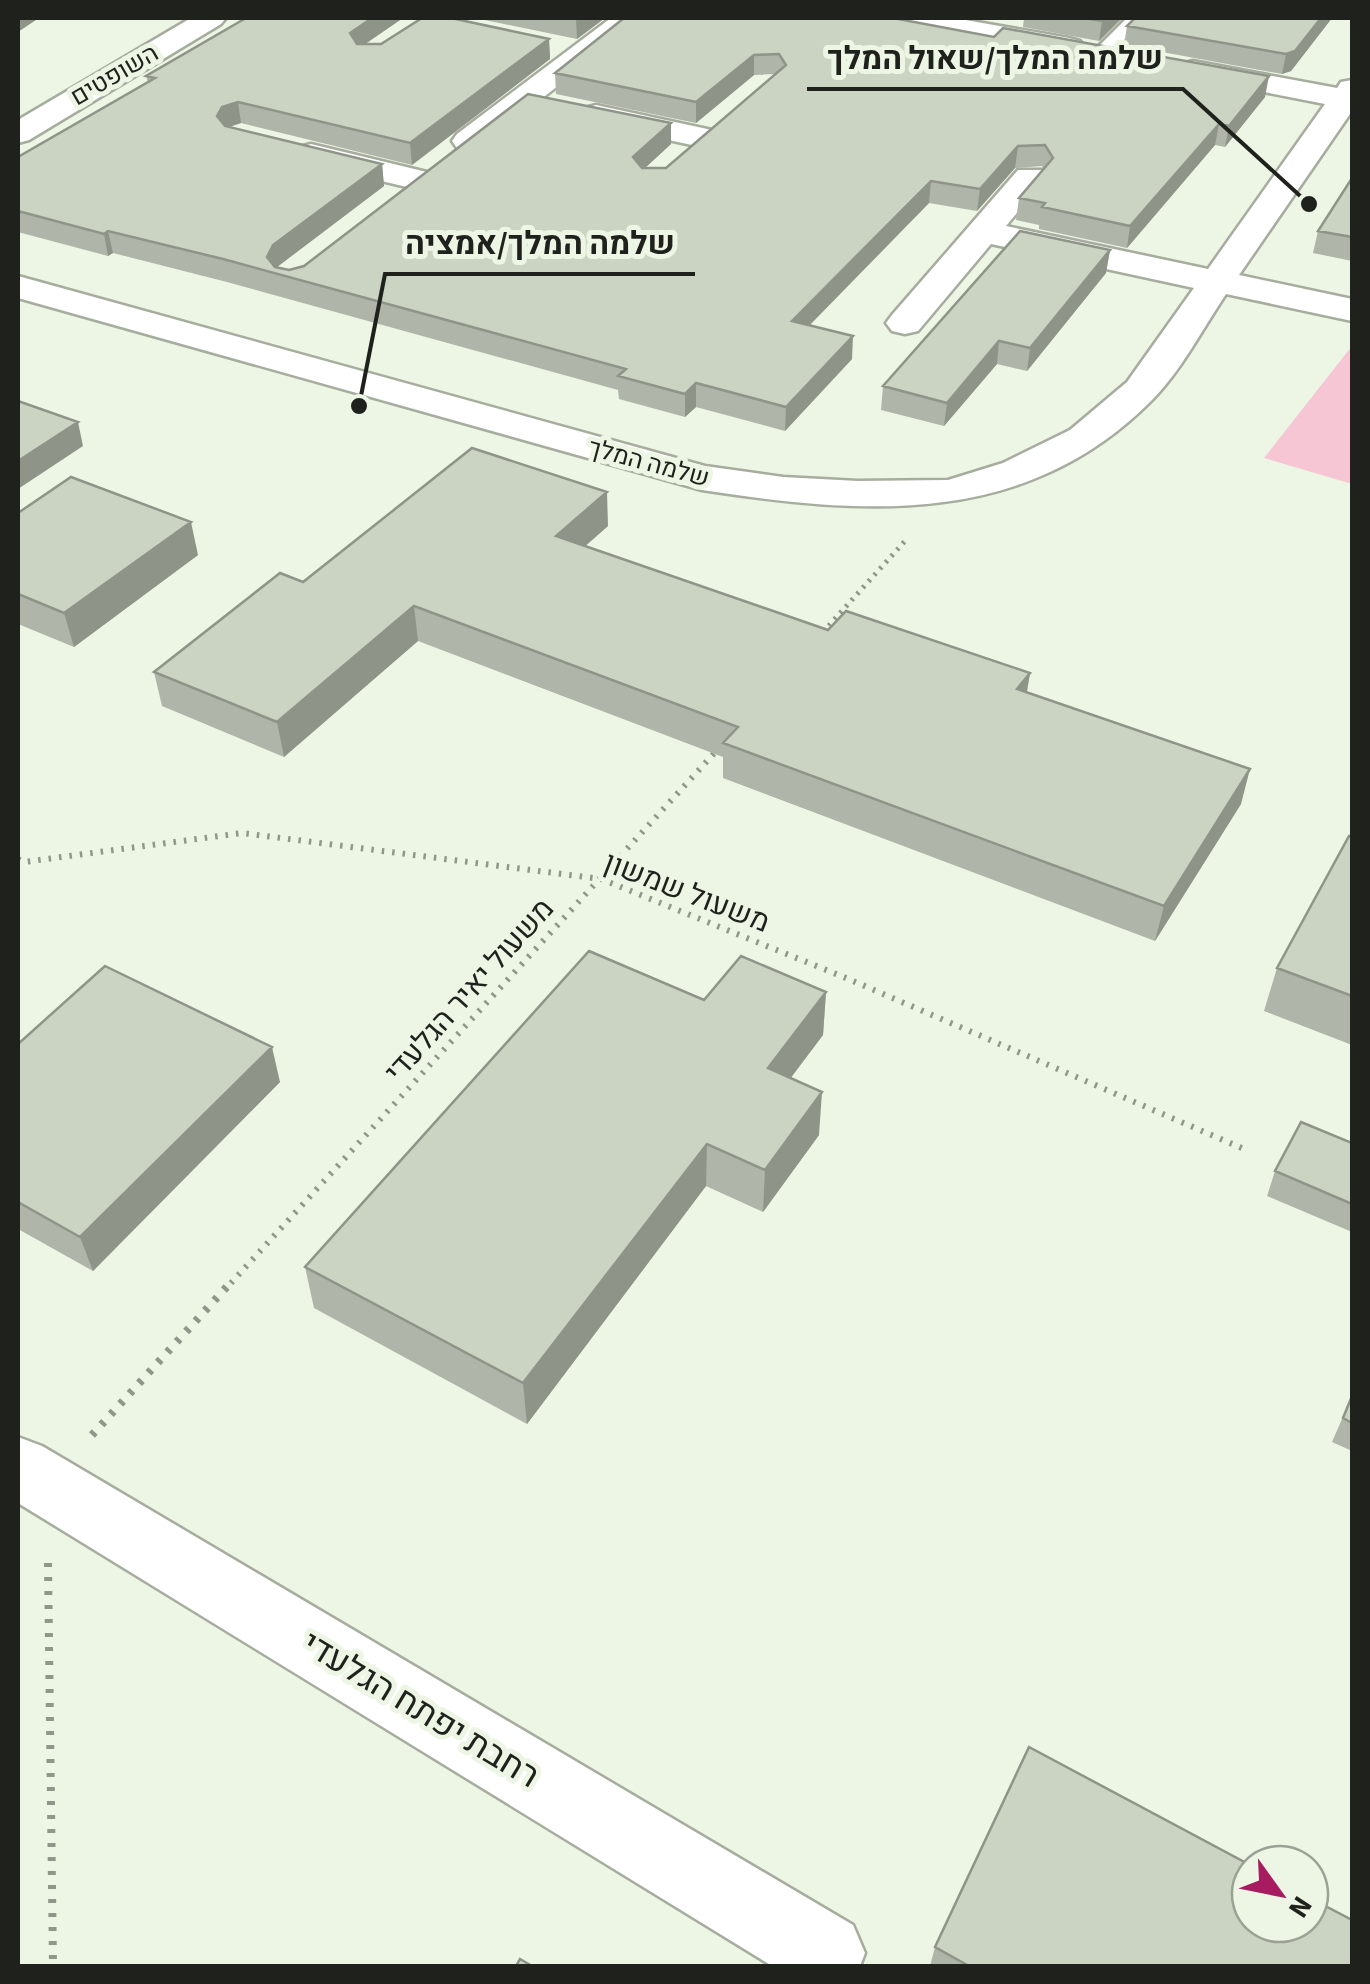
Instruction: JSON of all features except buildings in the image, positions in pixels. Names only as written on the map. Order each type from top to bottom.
[{"type":"street","name":"השופטים","points":[[108,45],[156,18]]},
{"type":"street","name":"השופטים","points":[[18,132],[211,18]]},
{"type":"street","points":[[391,202],[629,18]]},
{"type":"street","points":[[908,18],[1350,96]]},
{"type":"street","points":[[547,46],[582,53]]},
{"type":"street","name":"שלמה המלך","points":[[18,287],[702,478],[783,490],[858,494],[950,492],[1018,472],[1084,439],[1141,390],[1350,96]]},
{"type":"street","points":[[521,100],[689,148],[727,116]]},
{"type":"street","points":[[276,146],[419,180]]},
{"type":"street","points":[[905,323],[1030,177]]},
{"type":"street","points":[[982,232],[1352,310]]},
{"type":"street","name":"רחבת יפתח הגלעדי","points":[[32,1476],[825,1952]]},
{"type":"lane","points":[[1102,53],[1136,18]]},
{"type":"path","points":[[821,635],[950,492]]},
{"type":"path","name":"משעול יאיר הגלעדי","points":[[32,1476],[601,879],[730,735]]},
{"type":"path","name":"משעול שמשון","points":[[18,859],[24,862],[242,833],[601,879],[846,978],[1244,1149]]},
{"type":"path","points":[[32,1476],[53,1966]]},
{"type":"shaded area","points":[[1352,346],[1352,484],[1264,458]]},
{"type":"place","name":"שלמה המלך/שאול המלך","points":[[1309,204]]},
{"type":"place","name":"שלמה המלך/אמציה","points":[[359,406]]}]
